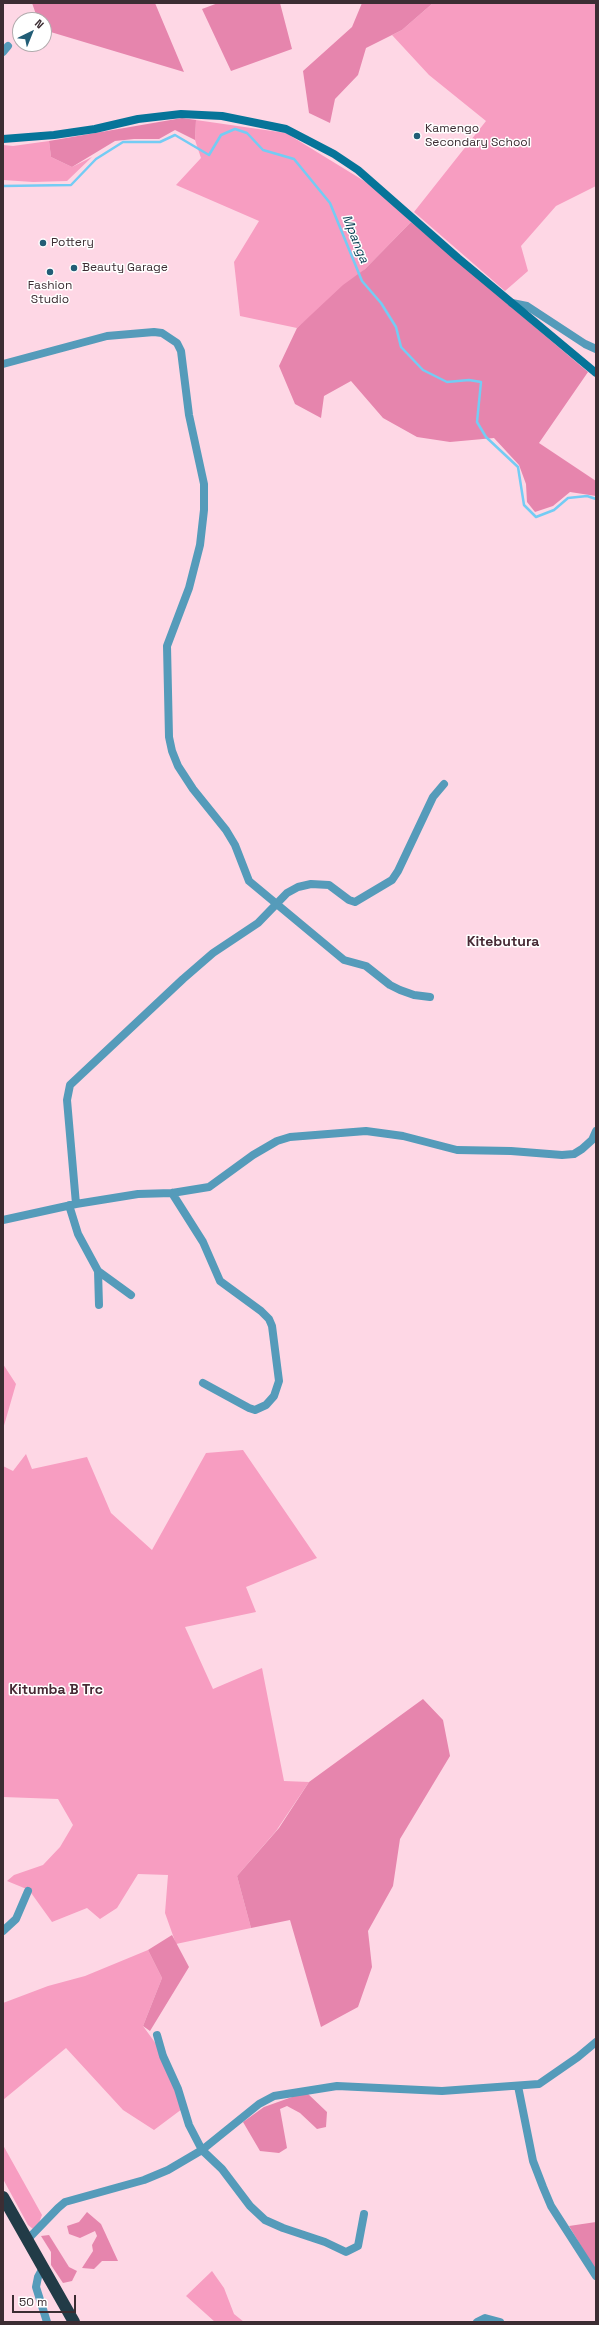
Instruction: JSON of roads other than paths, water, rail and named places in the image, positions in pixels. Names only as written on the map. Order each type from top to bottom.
[{"type":"highway","points":[[3,2197],[74,2322]]},
{"type":"street","points":[[3,139],[54,135],[95,129],[138,119],[181,114],[222,116],[280,128],[312,141],[358,170],[458,258],[596,373]]},
{"type":"street","points":[[512,303],[527,306],[596,349]]},
{"type":"street","points":[[3,364],[107,336],[154,332],[169,337],[177,343],[182,351],[189,415],[204,484],[204,510],[200,545],[189,588],[168,638],[167,646],[169,738],[178,766],[193,790],[226,830],[235,845],[243,870],[249,881],[344,960],[366,966],[390,985],[400,990],[414,995],[430,997]]},
{"type":"street","points":[[131,1295],[98,1271],[78,1234],[72,1204],[67,1100],[70,1085],[183,978],[213,953],[258,923],[275,904],[298,887],[311,884],[330,885],[349,900],[355,902],[392,880],[398,871],[433,797],[444,784]]},
{"type":"street","points":[[3,1220],[72,1204],[138,1194],[172,1193],[209,1188],[253,1155],[277,1141],[290,1138],[366,1131],[403,1136],[457,1150],[511,1151],[562,1155],[574,1154],[582,1149],[592,1140],[596,1131]]},
{"type":"street","points":[[172,1193],[203,1242],[220,1281],[261,1311],[269,1319],[272,1326],[279,1381],[274,1396],[266,1405],[255,1410],[249,1408],[203,1383]]},
{"type":"street","points":[[98,1271],[99,1305]]},
{"type":"street","points":[[3,1931],[16,1919],[28,1891]]},
{"type":"street","points":[[156,2035],[163,2056],[178,2089],[188,2125],[202,2150],[222,2169],[250,2206],[265,2220],[296,2234],[325,2242],[346,2252],[358,2246],[364,2214]]},
{"type":"street","points":[[28,2239],[65,2202],[152,2178],[180,2164],[202,2150],[259,2104],[274,2096],[337,2086],[442,2091],[539,2084],[596,2042]]},
{"type":"street","points":[[518,2086],[534,2161],[543,2187],[551,2206],[596,2276]]},
{"type":"street","points":[[43,2268],[38,2277],[36,2287],[47,2322]]},
{"type":"street","points":[[477,2322],[485,2318],[500,2322]]},
{"type":"waterway","name":"Mpanga","points":[[3,186],[71,185],[96,159],[123,142],[160,142],[175,135],[209,155],[221,135],[235,129],[247,133],[263,150],[294,159],[330,203],[362,281],[381,303],[396,327],[401,347],[423,370],[447,382],[469,380],[481,382],[477,422],[486,437],[518,467],[524,505],[536,517],[554,510],[568,498],[587,496],[596,499]]},
{"type":"place","name":"Kamengo Secondary School","points":[[417,136]]},
{"type":"place","name":"Pottery","points":[[43,243]]},
{"type":"place","name":"Beauty Garage","points":[[74,268]]},
{"type":"place","name":"Fashion Studio","points":[[50,272]]},
{"type":"district","name":"Kitebutura","points":[[503,942]]},
{"type":"district","name":"Kitumba B Trc","points":[[56,1690]]}]
